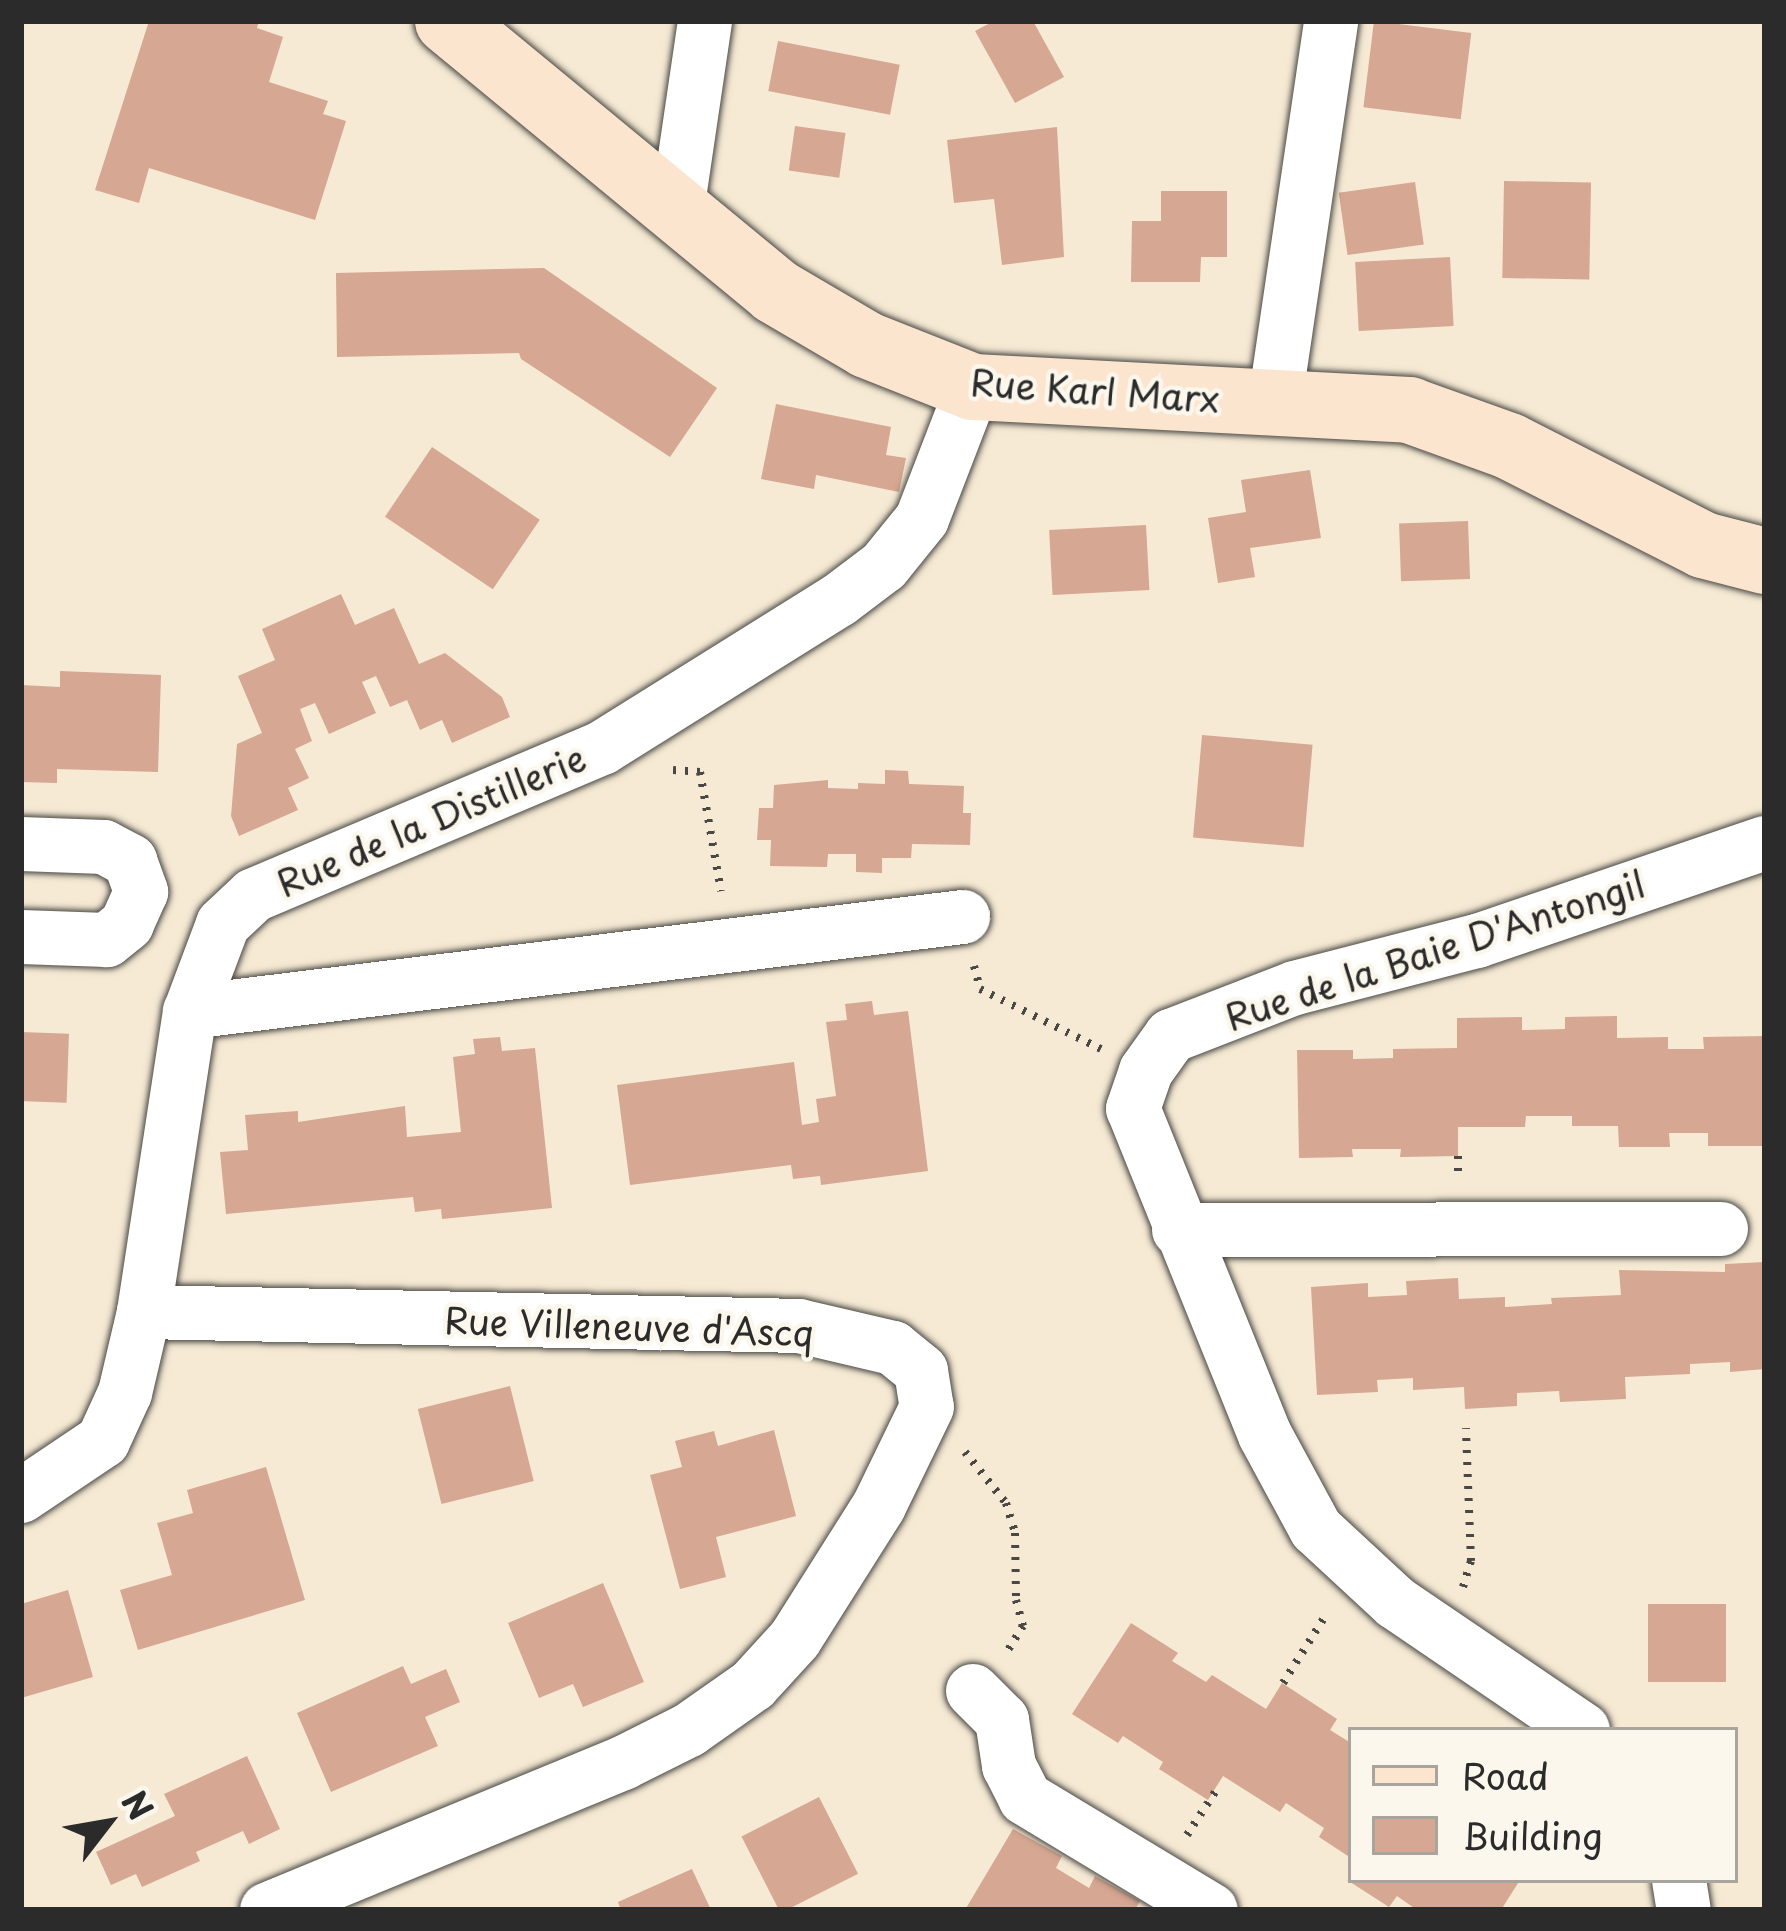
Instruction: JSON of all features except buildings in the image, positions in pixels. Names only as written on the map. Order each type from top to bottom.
[{"type":"main road","name":"Rue Karl Marx","points":[[448,21],[775,291],[867,345],[973,388],[1409,410],[1509,446],[1703,545],[1765,561]]},
{"type":"street","points":[[677,211],[705,21]]},
{"type":"street","points":[[1275,402],[1331,21]]},
{"type":"street","name":"Rue de la Distillerie","points":[[21,1496],[103,1442],[125,1393],[144,1312],[190,1012],[223,924],[254,896],[602,748],[884,566],[922,519],[973,388]]},
{"type":"street","name":"Rue de la Baie D'Antongil","points":[[1146,1071],[1171,1036],[1295,988],[1478,941],[1765,843]]},
{"type":"street","points":[[21,844],[104,847],[130,861],[141,892],[127,924],[107,940],[21,937]]},
{"type":"street","points":[[190,1012],[963,916]]},
{"type":"street","points":[[1146,1071],[1133,1109],[1265,1435],[1316,1528],[1396,1603],[1578,1727]]},
{"type":"street","points":[[1179,1230],[1721,1229]]},
{"type":"street","name":"Rue Villeneuve d'Ascq","points":[[144,1312],[799,1326],[893,1348],[921,1371],[927,1407],[879,1506],[795,1639],[753,1685],[689,1730],[623,1763],[267,1910]]},
{"type":"street","points":[[976,1694],[1002,1720],[1009,1766],[1025,1798],[1211,1910]]},
{"type":"path","points":[[645,721],[665,769],[700,772],[731,945]]},
{"type":"path","points":[[963,916],[980,989],[1146,1071]]},
{"type":"path","points":[[919,1424],[976,1459],[1006,1503],[1015,1533],[1016,1600],[1023,1626],[976,1694]]},
{"type":"path","points":[[1466,1428],[1471,1561]]},
{"type":"path","points":[[1282,1683],[1329,1609]]}]
